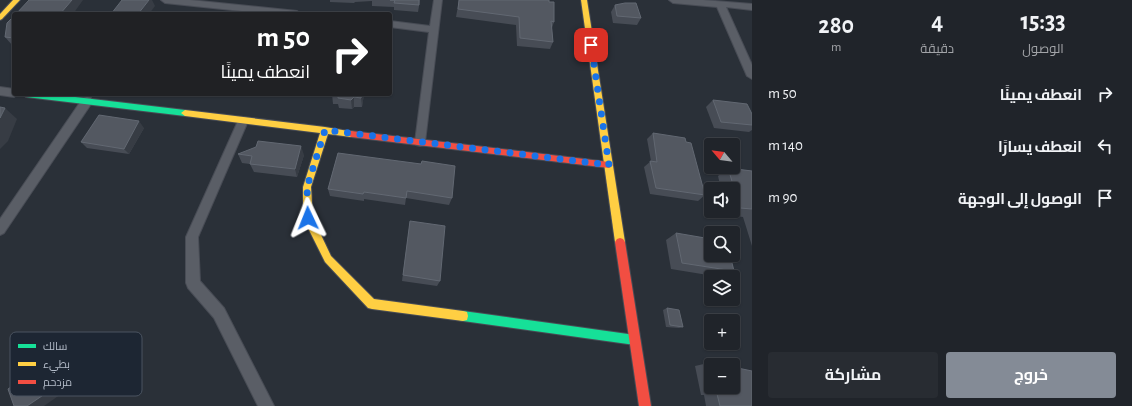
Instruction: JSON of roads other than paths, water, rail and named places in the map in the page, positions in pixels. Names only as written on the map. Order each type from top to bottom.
[{"type":"street","points":[[0,18],[17,0]]},
{"type":"street","points":[[165,0],[278,12]]},
{"type":"street","points":[[420,142],[433,29],[438,0]]},
{"type":"street","points":[[584,0],[645,406]]},
{"type":"street","points":[[673,0],[752,7]]},
{"type":"street","points":[[721,5],[752,76]]},
{"type":"street","points":[[392,24],[433,29]]},
{"type":"street","points":[[0,91],[12,93]]},
{"type":"street","points":[[42,96],[609,165]]},
{"type":"street","points":[[0,229],[88,102]]},
{"type":"street","points":[[243,120],[192,237],[193,283],[219,313],[266,406]]},
{"type":"street","points":[[325,130],[307,187],[308,218],[328,259],[372,304],[635,340]]}]
